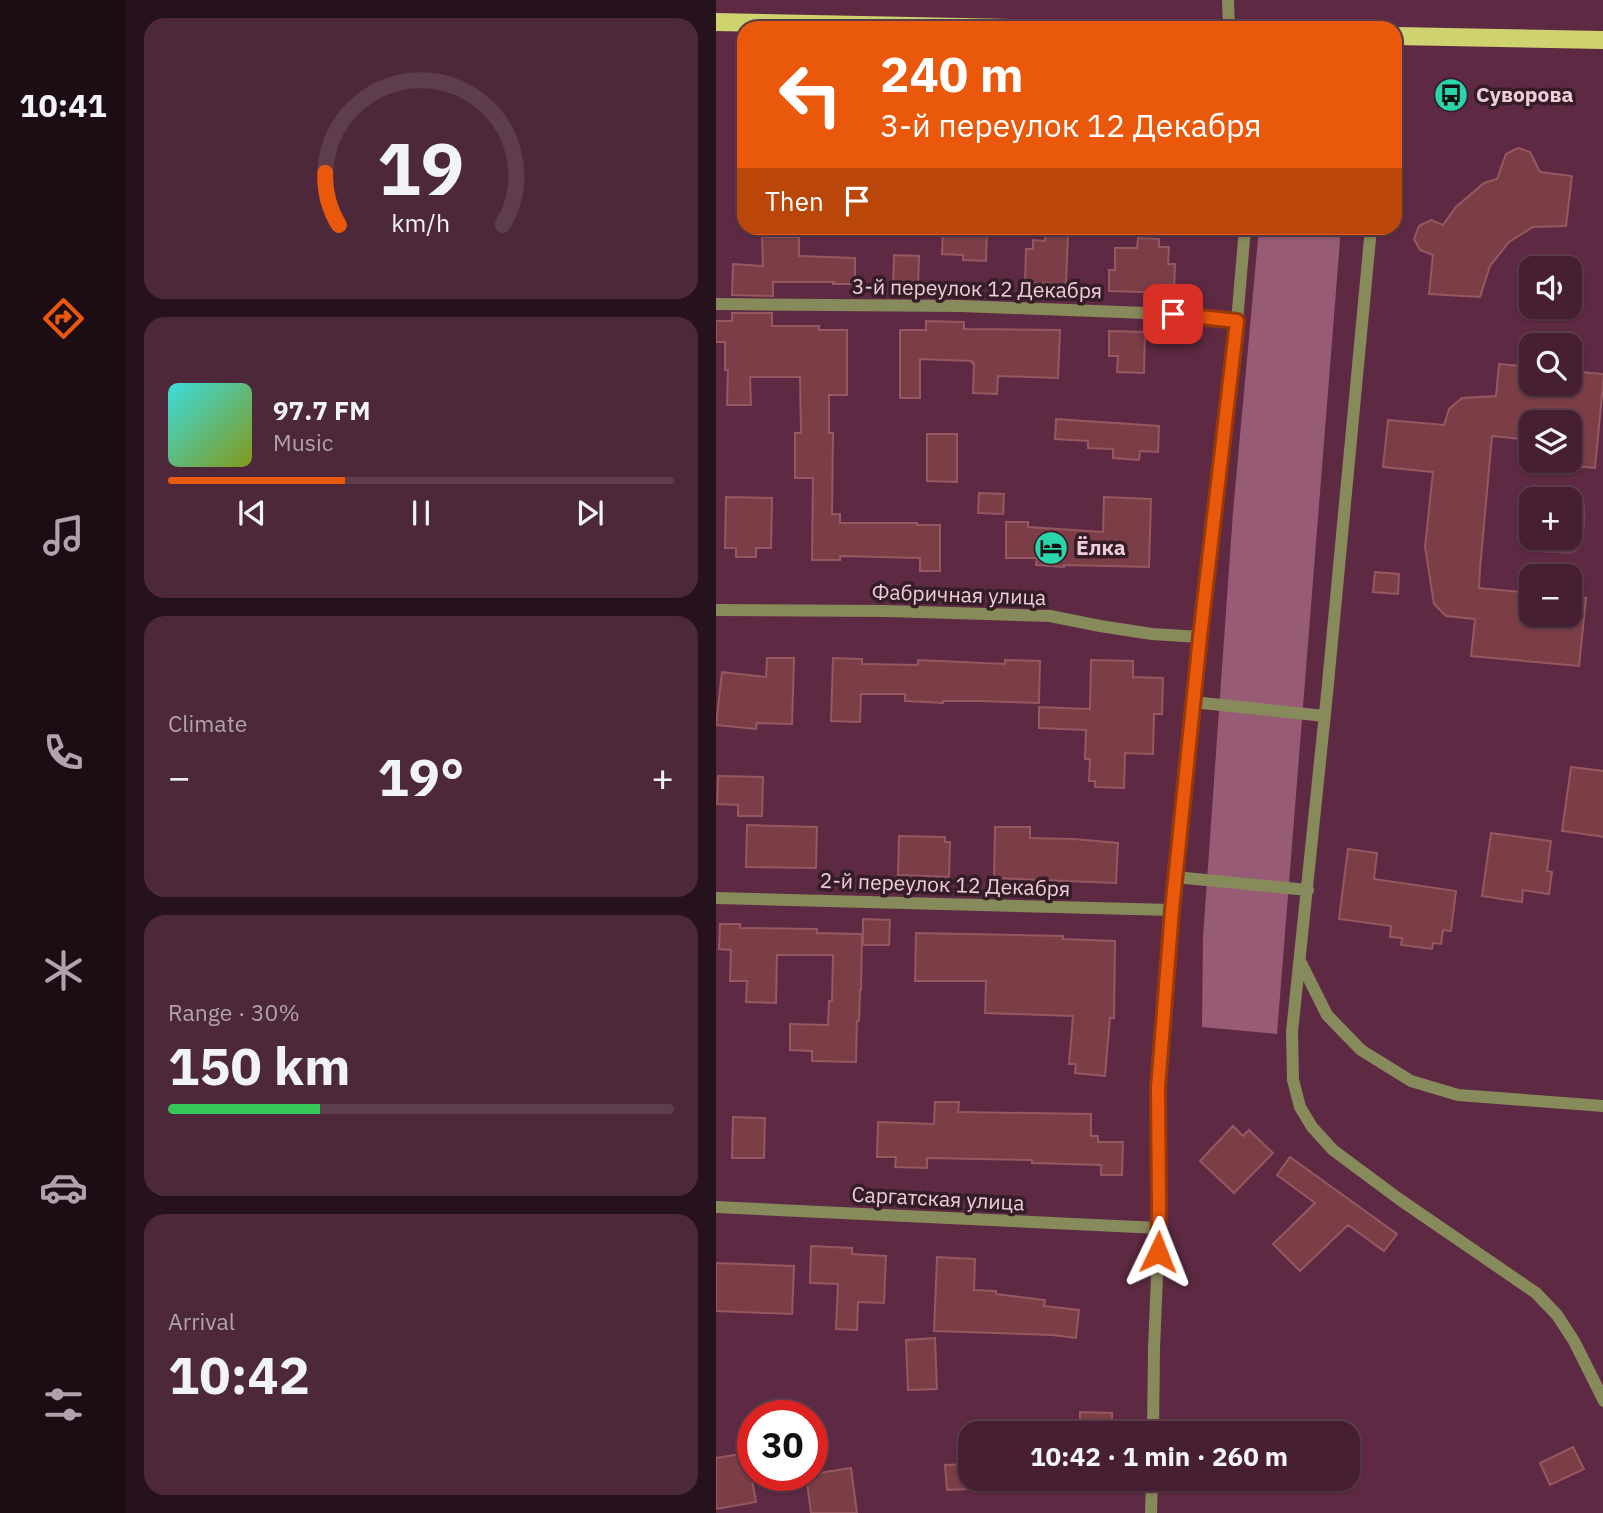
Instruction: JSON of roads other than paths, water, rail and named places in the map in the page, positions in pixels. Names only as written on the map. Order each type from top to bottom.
[{"type":"main road","points":[[716,22],[737,22]]},
{"type":"main road","points":[[1402,36],[1603,40]]},
{"type":"street","points":[[1228,0],[1229,21]]},
{"type":"street","points":[[1153,1421],[1159,1228],[1158,1088],[1172,910],[1193,702],[1244,235]]},
{"type":"street","points":[[1370,235],[1292,1032],[1293,1080],[1300,1107],[1312,1127],[1333,1150],[1536,1293],[1557,1315],[1574,1341],[1603,1401]]},
{"type":"street","name":"3-й переулок 12 Декабря","points":[[716,304],[961,306],[1173,314],[1237,321]]},
{"type":"street","name":"Фабричная улица","points":[[716,610],[1050,616],[1152,634],[1200,637]]},
{"type":"street","points":[[1193,702],[1325,716]]},
{"type":"street","points":[[1176,877],[1308,890]]},
{"type":"street","name":"2-й переулок 12 Декабря","points":[[716,898],[1172,910]]},
{"type":"street","points":[[1300,962],[1327,1015],[1361,1050],[1411,1081],[1458,1095],[1603,1106]]},
{"type":"street","name":"Саргатская улица","points":[[716,1208],[1159,1228]]},
{"type":"street","points":[[1151,1513],[1152,1491]]},
{"type":"place","name":"Суворова","points":[[1451,95]]},
{"type":"place","name":"Ёлка","points":[[1051,548]]}]
